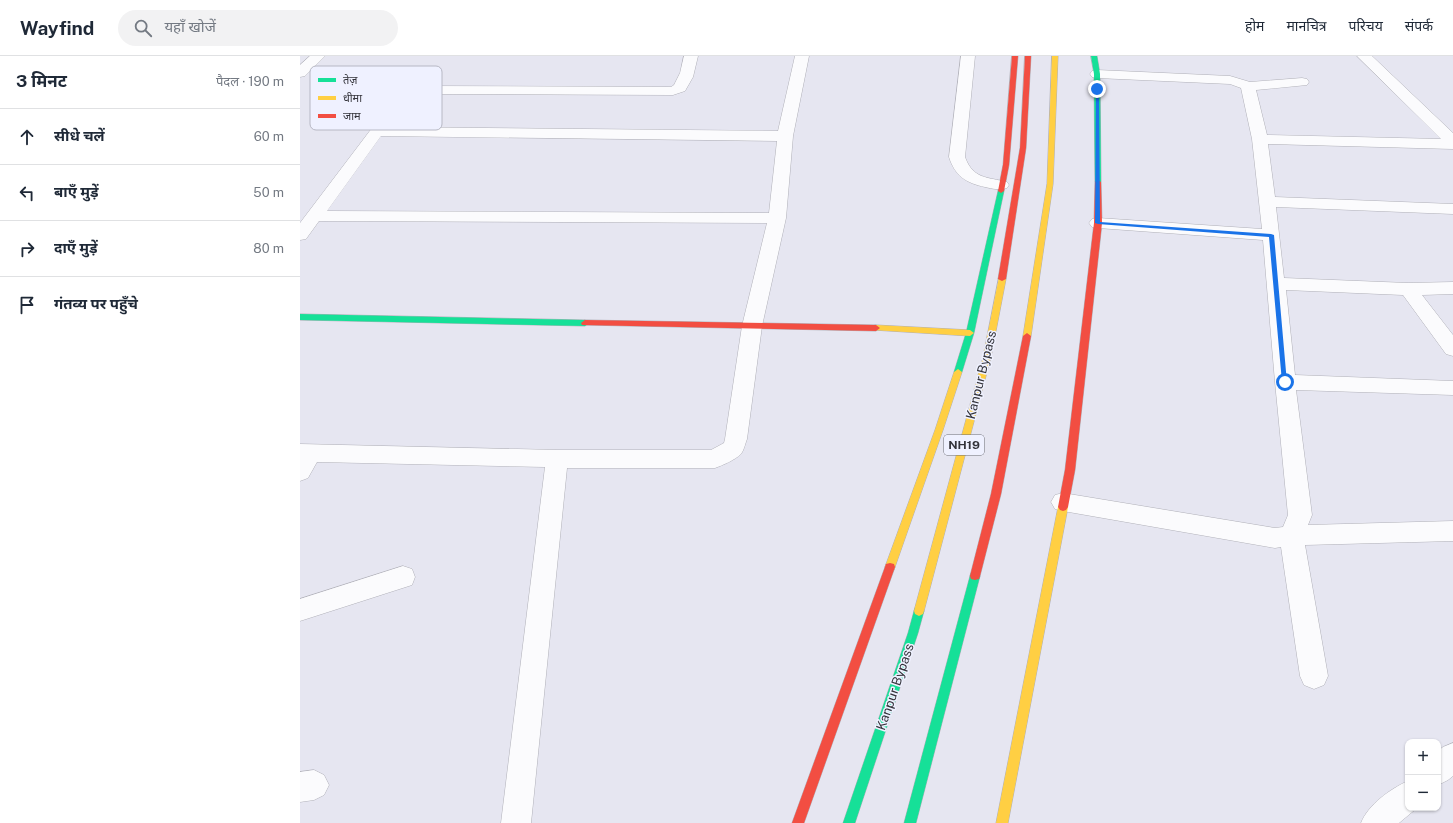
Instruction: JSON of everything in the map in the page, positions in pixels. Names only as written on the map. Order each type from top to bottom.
[{"type":"main road","points":[[798,823],[939,430],[970,333],[1006,165],[1015,56]]},
{"type":"main road","name":"Kanpur Bypass","points":[[850,823],[913,633],[987,357],[1018,192],[1023,148],[1028,56]]},
{"type":"main road","name":"NH19","points":[[910,823],[996,494],[1026,344],[1050,184],[1054,56]]},
{"type":"main road","points":[[1002,823],[1070,470],[1098,223],[1096,72],[1094,56]]},
{"type":"main road","points":[[1096,72],[1105,60]]},
{"type":"main road","points":[[300,316],[914,329],[970,333]]},
{"type":"street","points":[[300,58],[317,56]]},
{"type":"street","points":[[300,74],[317,56]]},
{"type":"street","points":[[442,90],[673,91],[680,88],[684,82],[689,69],[691,56]]},
{"type":"street","points":[[300,472],[305,453],[557,459],[715,459],[733,448],[736,439],[752,326],[777,218],[785,136],[802,56]]},
{"type":"street","points":[[968,56],[957,157],[960,167],[972,179],[1001,185]]},
{"type":"street","points":[[1364,56],[1453,143]]},
{"type":"street","points":[[1096,72],[1230,80],[1240,82],[1248,86],[1302,82]]},
{"type":"street","points":[[1248,86],[1260,139],[1300,514],[1291,535],[1314,676]]},
{"type":"street","points":[[300,235],[377,131],[785,136]]},
{"type":"street","points":[[1260,139],[1453,143]]},
{"type":"street","points":[[1267,202],[1453,209]]},
{"type":"street","points":[[314,216],[777,218]]},
{"type":"street","points":[[1098,223],[1271,235]]},
{"type":"street","points":[[1276,284],[1408,289],[1453,288]]},
{"type":"street","points":[[1408,289],[1453,349]]},
{"type":"street","points":[[1285,382],[1453,388]]},
{"type":"street","points":[[516,823],[557,459]]},
{"type":"street","points":[[1063,502],[1275,538],[1291,535],[1453,531]]},
{"type":"street","points":[[300,610],[402,577]]},
{"type":"street","points":[[1441,767],[1453,757]]},
{"type":"street","points":[[1376,823],[1405,799]]},
{"type":"traffic: fast","points":[[1094,56],[1097,74],[1098,182]]},
{"type":"traffic: fast","points":[[958,372],[970,333],[1001,191]]},
{"type":"traffic: fast","points":[[300,317],[585,323]]},
{"type":"traffic: fast","points":[[910,823],[975,576]]},
{"type":"traffic: fast","points":[[849,823],[913,633],[919,611]]},
{"type":"traffic: slow","points":[[1027,336],[1050,184],[1055,56]]},
{"type":"traffic: slow","points":[[919,611],[987,357],[1002,279]]},
{"type":"traffic: slow","points":[[876,328],[970,333]]},
{"type":"traffic: slow","points":[[890,567],[958,372]]},
{"type":"traffic: slow","points":[[1002,823],[1063,507]]},
{"type":"traffic: jam","points":[[1001,191],[1006,165],[1015,56]]},
{"type":"traffic: jam","points":[[1002,279],[1023,148],[1028,56]]},
{"type":"traffic: jam","points":[[1063,507],[1070,470],[1098,223],[1098,182]]},
{"type":"traffic: jam","points":[[585,323],[876,328]]},
{"type":"traffic: jam","points":[[975,576],[996,494],[1027,336]]},
{"type":"traffic: jam","points":[[798,823],[890,567]]},
{"type":"route","points":[[1097,89],[1098,223],[1271,235],[1285,382]]}]
